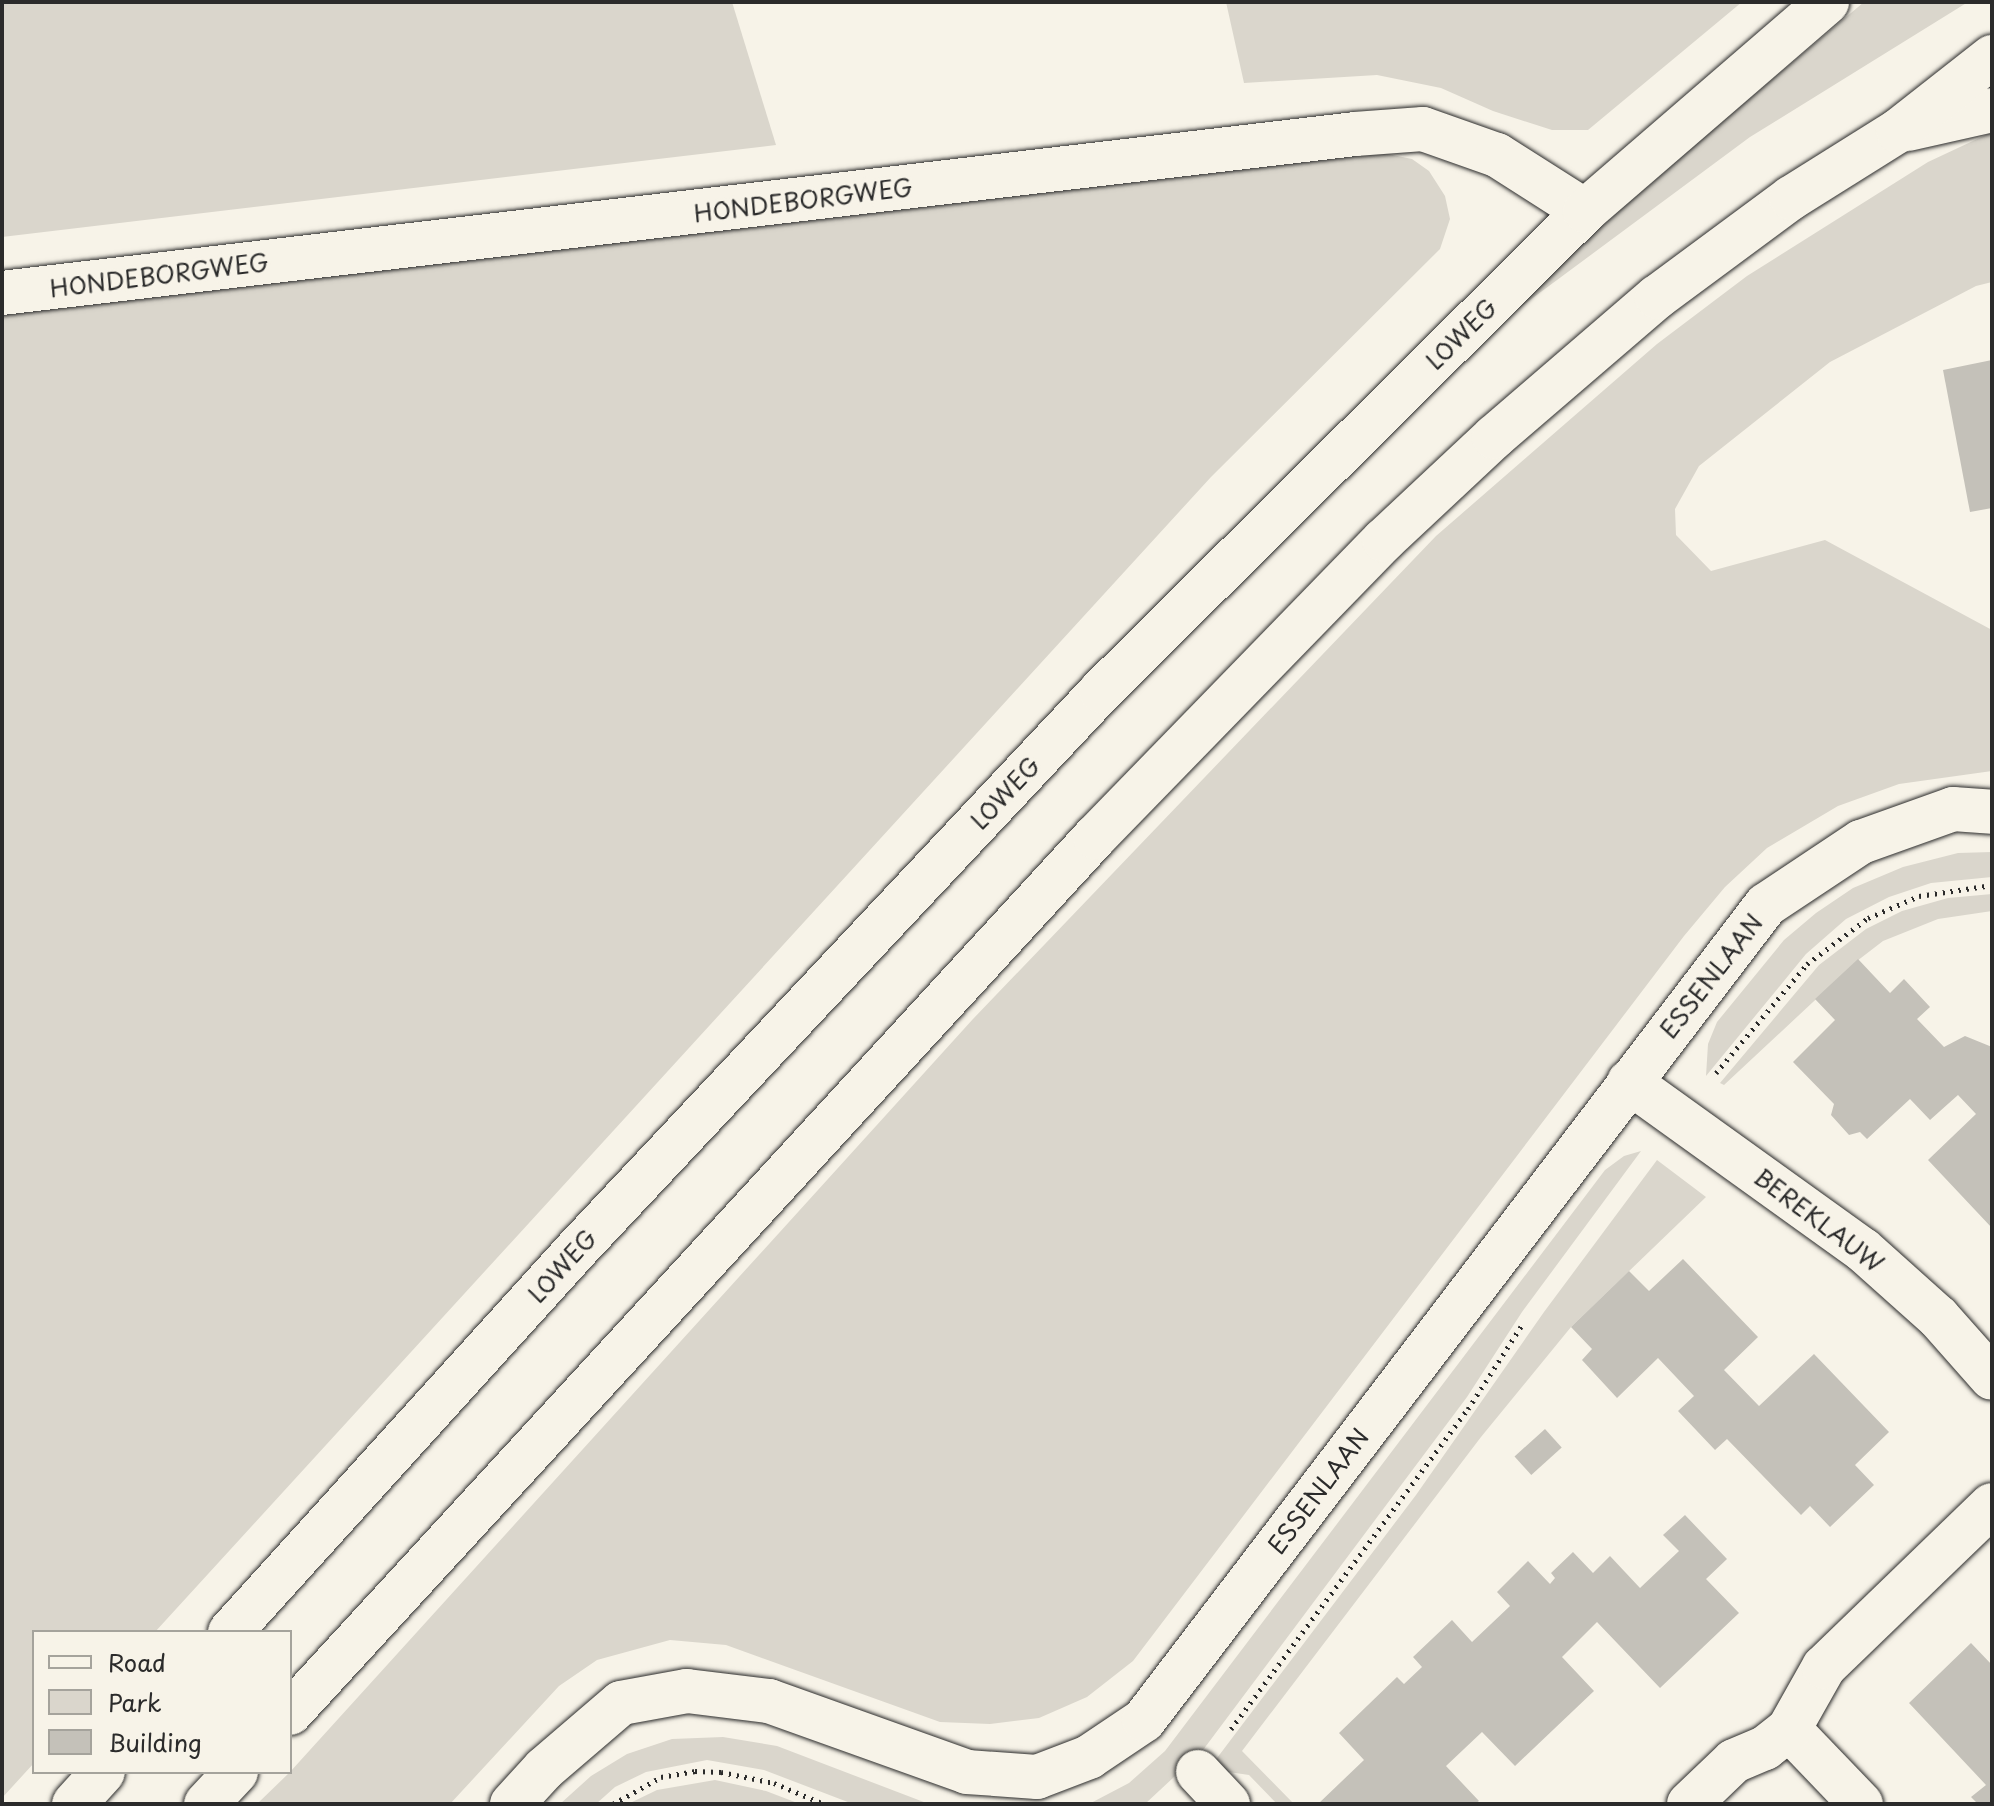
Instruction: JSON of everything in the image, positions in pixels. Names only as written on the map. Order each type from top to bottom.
[{"type":"street","name":"LOWEG","points":[[232,1630],[578,1248],[1101,691],[1585,211],[1827,2]]},
{"type":"street","points":[[292,1711],[1095,837],[1384,540],[1494,437],[1657,297],[1791,198],[1898,131],[1992,57]]},
{"type":"street","points":[[1898,131],[1992,110]]},
{"type":"street","name":"HONDEBORGWEG","points":[[2,293],[1355,134],[1423,129],[1497,155],[1585,211]]},
{"type":"street","name":"ESSENLAAN","points":[[512,1804],[544,1769],[621,1703],[687,1691],[769,1701],[967,1772],[1037,1777],[1089,1757],[1144,1720],[1766,905],[1861,842],[1953,809],[1992,812]]},
{"type":"street","name":"BEREKLAUW","points":[[1629,1082],[1863,1250],[1938,1317],[1992,1378]]},
{"type":"street","points":[[1689,1804],[1734,1761],[1765,1748],[1789,1729],[1824,1667],[1992,1505]]},
{"type":"street","points":[[1789,1729],[1861,1804]]},
{"type":"street","points":[[1198,1772],[1228,1804]]},
{"type":"street","points":[[74,1804],[101,1774]]},
{"type":"street","points":[[206,1804],[234,1774]]},
{"type":"path","points":[[1679,1117],[1807,964],[1868,918],[1919,896],[1992,885]]},
{"type":"path","points":[[1198,1772],[1468,1409],[1525,1321]]},
{"type":"path","points":[[613,1804],[661,1777],[695,1771],[721,1772],[774,1783],[824,1804]]},
{"type":"green space","points":[[2,2],[732,2],[776,145],[2,237]]},
{"type":"green space","points":[[1226,2],[1742,2],[1588,130],[1552,130],[1493,111],[1441,88],[1377,75],[1244,83]]},
{"type":"green space","points":[[1864,2],[1968,2],[1750,137],[1499,323],[1463,340]]},
{"type":"green space","points":[[1992,132],[1992,282],[1976,286],[1830,362],[1699,466],[1675,509],[1676,535],[1711,571],[1825,540],[1992,630],[1992,771],[1899,784],[1838,806],[1767,848],[1725,887],[1684,936],[1133,1661],[1087,1697],[1039,1718],[990,1724],[940,1722],[726,1645],[670,1640],[597,1660],[559,1686],[450,1804],[257,1804],[288,1774],[292,1774],[292,1770],[973,1019],[1436,536],[1657,344],[1747,276],[1928,162]]},
{"type":"green space","points":[[1373,151],[1412,159],[1429,171],[1445,196],[1450,219],[1440,249],[1211,477],[157,1630],[32,1630],[32,1765],[2,1798],[2,308]]},
{"type":"green space","points":[[1992,852],[1992,877],[1931,883],[1889,897],[1846,919],[1806,954],[1706,1076],[1708,1044],[1717,1022],[1784,940],[1816,913],[1853,888],[1903,867],[1958,853]]},
{"type":"green space","points":[[1992,894],[1992,911],[1938,919],[1883,941],[1857,961],[1724,1085],[1720,1083],[1819,965],[1866,929],[1902,911],[1948,898]]},
{"type":"green space","points":[[1641,1151],[1522,1312],[1467,1397],[1203,1750],[1145,1804],[1089,1804],[1129,1783],[1165,1751],[1605,1170],[1624,1156]]},
{"type":"green space","points":[[1657,1160],[1706,1197],[1571,1327],[1481,1437],[1242,1751],[1294,1804],[1277,1804],[1249,1775],[1222,1771],[1214,1762],[1416,1495],[1544,1312]]},
{"type":"green space","points":[[723,1737],[777,1746],[929,1804],[853,1804],[764,1770],[707,1760],[646,1772],[615,1787],[596,1804],[560,1804],[591,1776],[627,1754],[672,1739]]},
{"type":"green space","points":[[715,1780],[766,1791],[800,1804],[628,1804],[657,1790]]},
{"type":"building","points":[[1992,360],[1992,508],[1970,512],[1943,370]]},
{"type":"building","points":[[1858,959],[1890,993],[1904,979],[1930,1007],[1917,1019],[1944,1047],[1965,1036],[1992,1047],[1992,1228],[1928,1160],[1976,1114],[1958,1095],[1930,1120],[1910,1099],[1867,1139],[1860,1132],[1849,1135],[1831,1115],[1834,1104],[1793,1062],[1835,1020],[1815,999]]},
{"type":"building","points":[[1683,1259],[1758,1337],[1724,1370],[1759,1406],[1814,1354],[1889,1432],[1855,1465],[1874,1485],[1830,1527],[1810,1506],[1801,1515],[1727,1439],[1715,1450],[1678,1411],[1694,1396],[1658,1358],[1617,1398],[1582,1360],[1592,1349],[1571,1327],[1629,1271],[1649,1291]]},
{"type":"building","points":[[1545,1429],[1562,1448],[1531,1475],[1515,1456]]},
{"type":"building","points":[[1685,1515],[1727,1559],[1706,1579],[1739,1613],[1660,1688],[1597,1622],[1562,1657],[1594,1691],[1515,1766],[1482,1732],[1446,1766],[1479,1801],[1475,1804],[1318,1804],[1364,1760],[1339,1733],[1397,1677],[1404,1684],[1422,1667],[1413,1657],[1452,1620],[1472,1642],[1510,1606],[1497,1592],[1528,1561],[1550,1584],[1555,1578],[1551,1573],[1573,1552],[1593,1573],[1610,1556],[1640,1588],[1679,1551],[1663,1535]]},
{"type":"building","points":[[1971,1643],[1992,1665],[1992,1804],[1978,1804],[1971,1797],[1986,1785],[1909,1703]]}]
